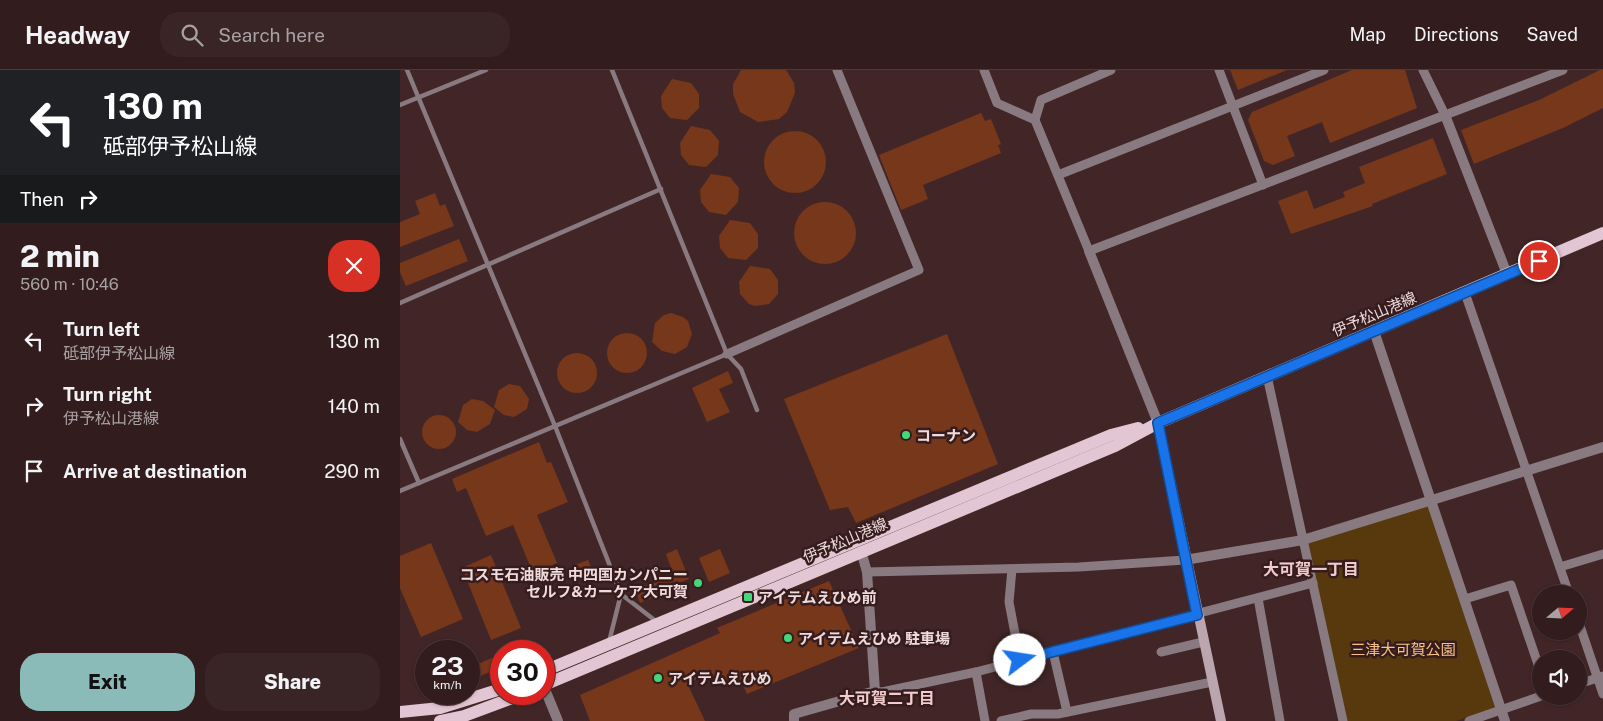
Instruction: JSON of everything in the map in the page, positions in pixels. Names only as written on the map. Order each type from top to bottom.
[{"type":"main road","name":"伊予松山港線","points":[[555,681],[861,551],[1115,446],[1158,423],[1603,233]]},
{"type":"main road","name":"伊予松山港線","points":[[555,666],[1111,435],[1158,423]]},
{"type":"main road","points":[[1158,423],[1185,560],[1221,721]]},
{"type":"main road","points":[[400,712],[440,708],[490,692]]},
{"type":"main road","points":[[440,721],[464,716],[494,705]]},
{"type":"street","points":[[727,354],[918,270],[837,70]]},
{"type":"street","points":[[984,70],[997,103],[1035,120]]},
{"type":"street","points":[[1111,70],[1041,100],[1035,120],[1158,423]]},
{"type":"street","points":[[1219,70],[1263,185]]},
{"type":"street","points":[[1058,175],[1324,70]]},
{"type":"street","points":[[1423,70],[1444,115],[1507,274]]},
{"type":"street","points":[[1088,251],[1563,70]]},
{"type":"street","points":[[1465,293],[1566,585]]},
{"type":"street","points":[[1374,331],[1505,721]]},
{"type":"street","points":[[1267,376],[1343,721]]},
{"type":"street","points":[[867,572],[1012,569],[1185,560],[1303,540],[1603,447]]},
{"type":"street","points":[[861,551],[867,572],[876,691]]},
{"type":"street","points":[[1560,568],[1603,554]]},
{"type":"street","points":[[1012,569],[1009,602],[1020,660]]},
{"type":"street","points":[[794,721],[794,714],[876,691],[882,692],[976,672],[1313,583]]},
{"type":"street","points":[[1465,599],[1511,584],[1533,650]]},
{"type":"street","points":[[1258,598],[1280,721]]},
{"type":"street","points":[[1585,640],[1600,677],[1603,694]]},
{"type":"street","points":[[1161,652],[1204,642]]},
{"type":"street","points":[[1053,652],[1067,712]]},
{"type":"street","points":[[976,672],[985,721]]},
{"type":"street","points":[[1587,681],[1600,677]]},
{"type":"street","points":[[1001,721],[1031,714],[1067,712],[1212,682]]},
{"type":"street","points":[[1469,721],[1532,699]]},
{"type":"street","points":[[552,705],[558,721]]},
{"type":"lane","points":[[407,70],[555,426],[620,594],[654,618],[658,624]]},
{"type":"lane","points":[[400,105],[486,70]]},
{"type":"lane","points":[[612,70],[727,354],[742,369],[757,410]]},
{"type":"lane","points":[[400,303],[661,190]]},
{"type":"lane","points":[[400,492],[727,354]]},
{"type":"lane","points":[[400,438],[419,484]]},
{"type":"lane","points":[[609,643],[620,594]]},
{"type":"green space","name":"三津大可賀公園","points":[[1430,505],[1497,707],[1456,721],[1345,721],[1306,542]]},
{"type":"building","points":[[741,70],[786,70],[794,83],[795,93],[787,112],[779,119],[758,122],[740,112],[733,94],[733,84]]},
{"type":"building","points":[[1230,70],[1287,70],[1238,90]]},
{"type":"building","points":[[1352,70],[1405,70],[1417,108],[1330,143],[1322,122],[1287,136],[1295,156],[1273,165],[1264,161],[1248,120],[1252,112]]},
{"type":"building","points":[[1603,70],[1603,108],[1563,128],[1474,164],[1461,130],[1539,100]]},
{"type":"building","points":[[672,79],[691,83],[699,94],[699,108],[687,120],[670,118],[662,108],[661,96]]},
{"type":"building","points":[[981,113],[985,121],[991,119],[1001,144],[998,145],[1001,153],[923,185],[928,199],[901,210],[879,155]]},
{"type":"building","points":[[691,126],[710,130],[719,141],[718,155],[706,167],[689,165],[681,155],[680,143]]},
{"type":"building","points":[[795,131],[807,133],[817,140],[824,150],[826,162],[824,174],[817,184],[807,191],[795,193],[783,191],[773,184],[766,174],[764,162],[766,150],[773,140],[783,133]]},
{"type":"building","points":[[1433,138],[1447,174],[1372,204],[1373,206],[1291,234],[1278,201],[1307,190],[1314,209],[1345,197],[1343,192],[1365,183],[1359,167]]},
{"type":"building","points":[[711,174],[730,177],[739,188],[738,202],[726,215],[709,212],[701,202],[700,190]]},
{"type":"building","points":[[435,193],[440,206],[445,204],[454,226],[400,247],[400,222],[420,214],[415,201]]},
{"type":"building","points":[[825,202],[837,204],[847,211],[854,221],[856,233],[854,245],[847,255],[837,262],[825,264],[813,262],[803,255],[796,245],[794,233],[796,221],[803,211],[813,204]]},
{"type":"building","points":[[730,220],[750,223],[758,234],[758,248],[746,260],[728,258],[720,248],[719,236]]},
{"type":"building","points":[[459,239],[468,261],[406,286],[400,272],[400,263]]},
{"type":"building","points":[[750,266],[770,269],[778,280],[778,294],[769,304],[755,306],[749,304],[740,294],[739,282]]},
{"type":"building","points":[[671,313],[688,321],[692,334],[687,347],[675,354],[662,351],[652,342],[655,323],[664,315]]},
{"type":"building","points":[[631,333],[638,336],[644,342],[647,353],[646,361],[638,370],[631,373],[623,373],[616,370],[608,361],[607,349],[610,342],[619,334]]},
{"type":"building","name":"コーナン","points":[[947,334],[998,464],[856,523],[848,507],[830,510],[784,399]]},
{"type":"building","points":[[581,353],[588,356],[594,362],[597,373],[596,381],[588,390],[581,393],[573,393],[566,390],[558,381],[557,369],[560,362],[569,354]]},
{"type":"building","points":[[728,371],[733,383],[719,389],[730,412],[707,422],[692,388]]},
{"type":"building","points":[[509,384],[520,386],[529,399],[527,409],[514,417],[504,415],[494,407],[499,390]]},
{"type":"building","points":[[472,399],[483,401],[495,410],[490,424],[477,432],[467,430],[458,422],[463,405]]},
{"type":"building","points":[[439,415],[451,420],[456,432],[451,444],[439,449],[427,444],[422,432],[427,420]]},
{"type":"building","points":[[539,442],[547,463],[551,462],[568,502],[537,515],[557,563],[533,573],[513,525],[486,536],[466,488],[457,492],[452,479]]},
{"type":"building","points":[[431,543],[463,619],[421,637],[400,588],[400,556]]},
{"type":"building","points":[[677,549],[689,579],[666,588],[667,591],[640,603],[635,590],[673,573],[666,554]]},
{"type":"building","points":[[720,549],[730,573],[709,582],[699,558]]},
{"type":"building","points":[[491,555],[521,628],[491,640],[462,568]]},
{"type":"building","points":[[588,560],[592,569],[576,575],[572,566]]},
{"type":"building","points":[[829,581],[859,648],[747,694],[737,672],[728,680],[722,682],[716,681],[712,673],[687,683],[705,721],[590,721],[580,695],[720,633],[717,628]]},
{"type":"building","points":[[490,659],[490,672],[480,676],[480,663]]},
{"type":"place","name":"コーナン","points":[[906,435]]},
{"type":"place","name":"コスモ石油販売 中四国カンパニー セルフ&カーケア大可賀","points":[[698,583]]},
{"type":"place","name":"アイテムえひめ前","points":[[748,597]]},
{"type":"place","name":"アイテムえひめ 駐車場","points":[[788,638]]},
{"type":"place","name":"アイテムえひめ","points":[[658,678]]},
{"type":"district","name":"大可賀一丁目","points":[[1311,569]]},
{"type":"district","name":"大可賀二丁目","points":[[887,698]]},
{"type":"route","points":[[1020,660],[1197,615],[1158,423],[1539,261]]}]
